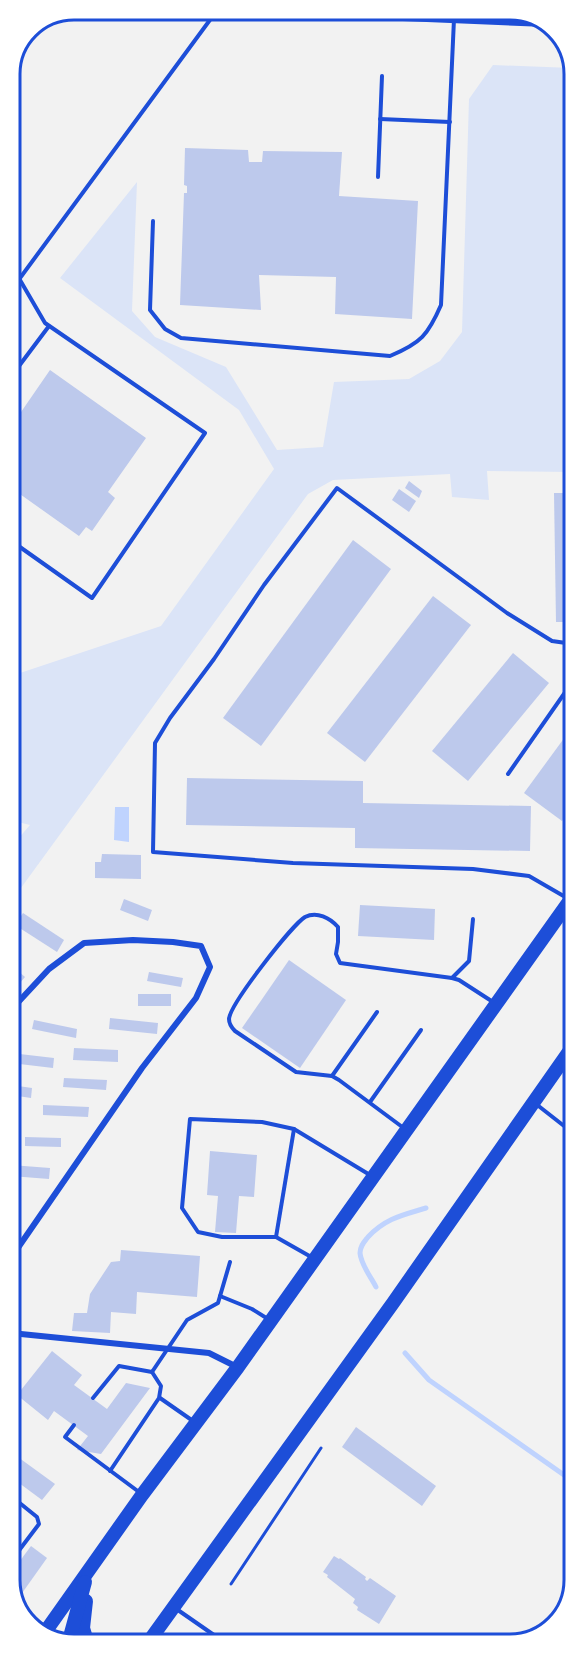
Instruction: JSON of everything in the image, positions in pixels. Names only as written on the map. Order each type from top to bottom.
[{"type":"main road","points":[[48,1628],[142,1495],[238,1367],[564,909]]},
{"type":"main road","points":[[154,1634],[393,1303],[564,1059]]},
{"type":"main road","points":[[71,1634],[89,1569]]},
{"type":"main road","points":[[85,1634],[83,1628],[89,1569]]},
{"type":"street","points":[[500,20],[519,21]]},
{"type":"street","points":[[20,1000],[49,969],[84,943],[133,940],[201,946],[210,967],[196,998],[142,1068],[20,1245]]},
{"type":"street","points":[[20,1334],[209,1353],[238,1367]]},
{"type":"lane","points":[[20,547],[92,598],[205,434],[45,323],[20,280],[210,20]]},
{"type":"lane","points":[[153,220],[150,310],[165,329],[181,338],[390,356],[422,339],[441,304],[454,20]]},
{"type":"lane","points":[[378,177],[382,76]]},
{"type":"lane","points":[[380,120],[450,122]]},
{"type":"lane","points":[[20,365],[49,326]]},
{"type":"lane","points":[[564,643],[552,641],[507,613],[337,488],[264,585],[214,659],[170,718],[155,743],[153,852],[293,863],[473,869],[529,876],[564,894]]},
{"type":"lane","points":[[508,774],[564,694]]},
{"type":"lane","points":[[407,1130],[332,1076],[296,1072],[235,1031],[230,1025],[229,1018],[236,1002],[290,931],[306,916],[318,915],[331,919],[338,927],[336,954],[340,963],[452,978],[459,980],[496,1004]]},
{"type":"lane","points":[[452,978],[469,961],[473,919]]},
{"type":"lane","points":[[332,1076],[377,1012]]},
{"type":"lane","points":[[370,1102],[421,1030]]},
{"type":"lane","points":[[533,1102],[564,1126]]},
{"type":"lane","points":[[315,1259],[276,1237],[222,1237],[198,1232],[182,1208],[190,1119],[262,1122],[294,1129],[373,1177]]},
{"type":"lane","points":[[276,1237],[294,1129]]},
{"type":"lane","points":[[152,1372],[187,1320],[218,1303],[230,1262]]},
{"type":"lane","points":[[220,1296],[252,1309],[271,1320]]},
{"type":"lane","points":[[93,1398],[119,1366],[152,1372],[161,1386],[159,1398],[110,1471]]},
{"type":"lane","points":[[159,1398],[196,1423]]},
{"type":"lane","points":[[74,1425],[64,1437],[142,1495]]},
{"type":"lane","points":[[20,1503],[37,1517],[39,1524],[20,1549]]},
{"type":"lane","points":[[174,1607],[212,1634]]},
{"type":"path","points":[[231,1584],[321,1448]]},
{"type":"shaded area","points":[[493,65],[563,68],[564,472],[487,471],[489,500],[452,497],[450,474],[333,480],[308,494],[20,889],[20,837],[30,825],[20,822],[20,673],[161,626],[274,469],[239,410],[60,278],[137,182],[132,311],[155,337],[226,367],[277,450],[323,447],[334,382],[409,379],[440,361],[462,332],[469,99]]},
{"type":"water","points":[[115,807],[129,807],[129,842],[114,840]]},
{"type":"building","points":[[185,148],[248,150],[249,162],[262,162],[263,151],[342,152],[339,196],[418,201],[412,319],[335,314],[336,277],[259,275],[261,310],[180,305],[184,193],[187,193],[187,186],[184,185]]},
{"type":"building","points":[[50,370],[146,438],[108,492],[115,498],[92,531],[86,527],[79,536],[20,494],[20,414]]},
{"type":"building","points":[[409,481],[422,491],[419,498],[405,488]]},
{"type":"building","points":[[399,489],[416,501],[409,512],[392,500]]},
{"type":"building","points":[[554,493],[564,493],[564,622],[556,622]]},
{"type":"building","points":[[353,540],[391,569],[261,746],[223,718]]},
{"type":"building","points":[[433,596],[471,625],[365,762],[327,733]]},
{"type":"building","points":[[513,653],[549,683],[468,781],[432,751]]},
{"type":"building","points":[[564,738],[564,818],[562,821],[524,793]]},
{"type":"building","points":[[187,778],[363,781],[363,803],[531,806],[530,851],[355,848],[355,828],[186,825]]},
{"type":"building","points":[[102,854],[141,855],[141,879],[95,878],[95,862],[101,862]]},
{"type":"building","points":[[124,899],[152,910],[148,921],[120,910]]},
{"type":"building","points":[[360,905],[435,909],[434,940],[358,936]]},
{"type":"building","points":[[23,913],[64,940],[57,952],[20,928],[20,918]]},
{"type":"building","points":[[289,960],[346,1000],[300,1068],[242,1028]]},
{"type":"building","points":[[149,972],[183,978],[181,987],[147,981]]},
{"type":"building","points":[[20,973],[25,977],[20,983]]},
{"type":"building","points":[[138,994],[171,994],[171,1006],[138,1006]]},
{"type":"building","points":[[110,1018],[158,1023],[157,1034],[109,1029]]},
{"type":"building","points":[[34,1020],[77,1029],[76,1038],[32,1029]]},
{"type":"building","points":[[74,1048],[118,1050],[118,1062],[73,1060]]},
{"type":"building","points":[[20,1054],[54,1058],[53,1068],[20,1064]]},
{"type":"building","points":[[64,1078],[107,1080],[106,1090],[63,1087]]},
{"type":"building","points":[[20,1086],[32,1088],[31,1098],[20,1096]]},
{"type":"building","points":[[43,1105],[89,1107],[88,1117],[43,1115]]},
{"type":"building","points":[[25,1137],[61,1138],[61,1147],[25,1146]]},
{"type":"building","points":[[210,1151],[257,1155],[254,1197],[239,1196],[236,1233],[215,1232],[218,1196],[207,1195]]},
{"type":"building","points":[[20,1166],[50,1168],[49,1179],[20,1177]]},
{"type":"building","points":[[121,1250],[200,1256],[197,1297],[137,1292],[136,1314],[111,1312],[110,1333],[72,1331],[74,1313],[87,1313],[90,1294],[111,1262],[120,1261]]},
{"type":"building","points":[[52,1351],[82,1375],[74,1385],[107,1409],[126,1383],[150,1388],[101,1454],[77,1450],[88,1436],[54,1411],[48,1420],[20,1397],[20,1391]]},
{"type":"building","points":[[356,1427],[436,1486],[422,1506],[342,1447]]},
{"type":"building","points":[[20,1459],[55,1484],[42,1500],[20,1484]]},
{"type":"building","points":[[31,1546],[47,1558],[21,1594],[20,1587],[20,1561]]},
{"type":"building","points":[[334,1556],[366,1577],[367,1581],[370,1578],[396,1596],[379,1624],[357,1610],[358,1607],[353,1603],[355,1599],[323,1572]]},
{"type":"waterway","points":[[376,1287],[361,1257],[362,1244],[388,1221],[426,1208]]},
{"type":"waterway","points":[[405,1353],[429,1380],[564,1475]]}]
